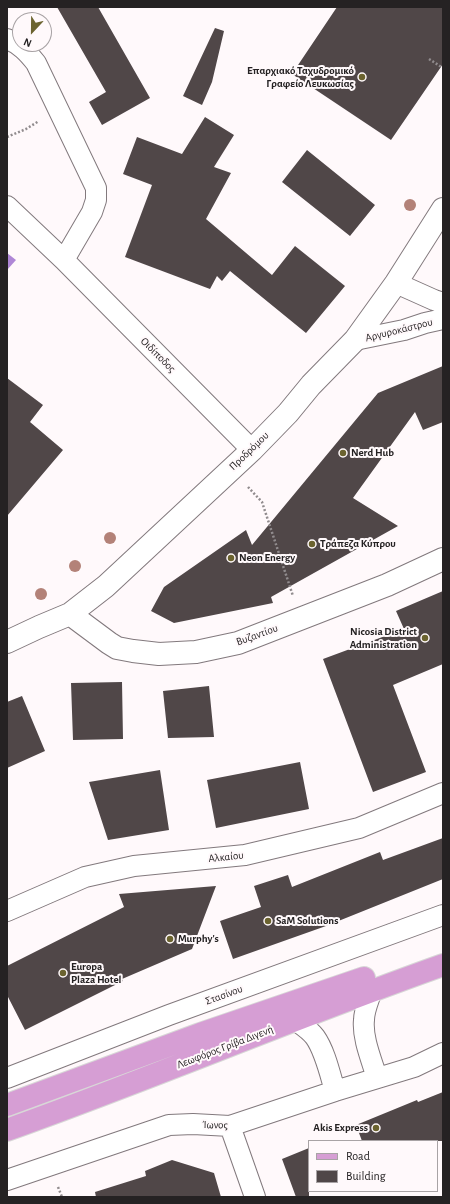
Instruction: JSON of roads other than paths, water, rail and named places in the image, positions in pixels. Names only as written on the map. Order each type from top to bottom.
[{"type":"main road","name":"Προδρόμου","points":[[7,642],[70,614],[106,586],[252,450],[288,414],[311,385],[355,340],[396,283],[443,209]]},
{"type":"main road","name":"Βυζαντίου","points":[[70,614],[117,648],[159,654],[196,652],[238,643],[387,585],[443,559]]},
{"type":"main road","name":"Λεωφόρος Γρίβα Διγενή","points":[[7,1105],[200,1034],[443,951]]},
{"type":"main road","name":"Λεωφόρος Γρίβα Διγενή","points":[[7,1130],[113,1091],[372,990],[443,965]]},
{"type":"street","points":[[7,39],[14,42],[26,51],[36,63],[96,188],[96,200],[92,212],[64,260]]},
{"type":"street","name":"Οιδίποδος","points":[[7,206],[64,260],[252,450]]},
{"type":"street","name":"Αργυροκάστρου","points":[[396,283],[443,303]]},
{"type":"street","name":"Αργυροκάστρου","points":[[355,340],[404,330],[443,319]]},
{"type":"street","name":"Αλκαίου","points":[[7,911],[85,877],[134,866],[245,855],[359,828],[443,793]]},
{"type":"street","name":"Στασίνου","points":[[7,1078],[169,1015],[443,915]]},
{"type":"street","points":[[372,990],[366,1006],[364,1036],[377,1078]]},
{"type":"street","points":[[295,1020],[308,1029],[315,1037],[335,1091]]},
{"type":"street","name":"Ίωνος","points":[[7,1180],[169,1125],[193,1124],[230,1126],[335,1091],[414,1067],[443,1052]]},
{"type":"street","points":[[230,1126],[255,1197]]},
{"type":"place","name":"Επαρχιακό Ταχυδρομικό Γραφείο Λευκωσίας","points":[[362,77]]},
{"type":"place","name":"Nerd Hub","points":[[343,453]]},
{"type":"place","name":"Τράπεζα Κύπρου","points":[[312,544]]},
{"type":"place","name":"Neon Energy","points":[[231,558]]},
{"type":"place","name":"Nicosia District Administration","points":[[425,638]]},
{"type":"place","name":"SaM Solutions","points":[[268,921]]},
{"type":"place","name":"Murphy's","points":[[170,939]]},
{"type":"place","name":"Europa Plaza Hotel","points":[[63,973]]},
{"type":"place","name":"Akis Express","points":[[376,1128]]}]
